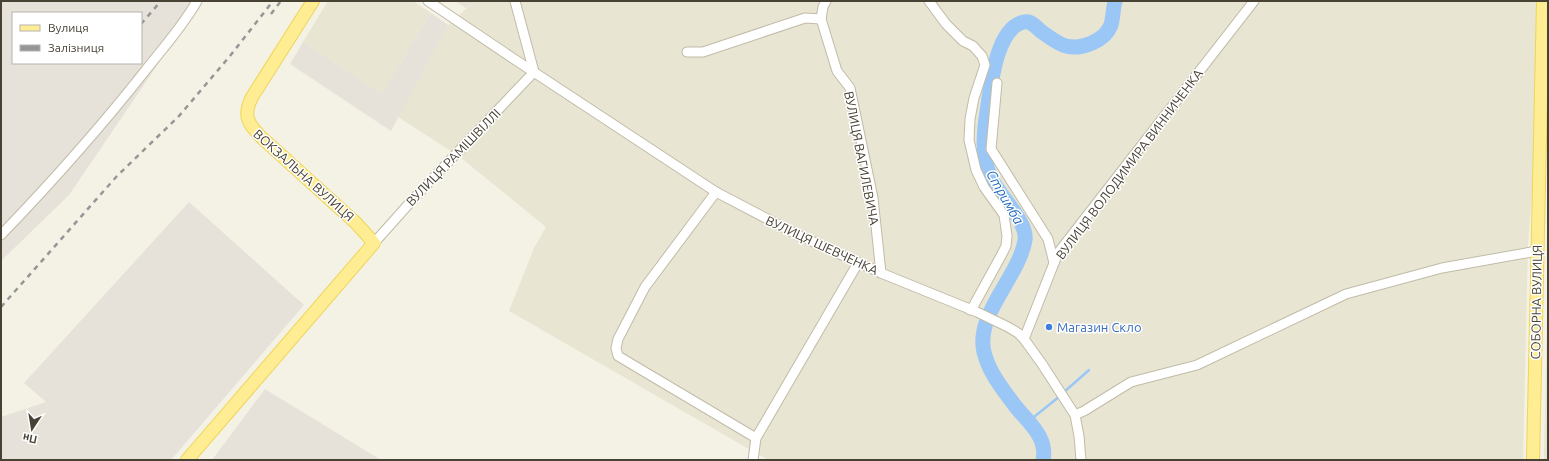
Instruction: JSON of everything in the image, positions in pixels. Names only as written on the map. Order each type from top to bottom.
[{"type":"main road","name":"ВОКЗАЛЬНА ВУЛИЦЯ","points":[[313,1],[252,97],[248,106],[247,117],[250,126],[261,137],[356,223],[374,243]]},
{"type":"main road","name":"СОБОРНА ВУЛИЦЯ","points":[[1533,460],[1537,251],[1545,57],[1543,1]]},
{"type":"main road","points":[[187,460],[374,243]]},
{"type":"street","points":[[1,235],[52,182],[132,87],[189,16],[197,1]]},
{"type":"street","name":"ВУЛИЦЯ ШЕВЧЕНКА","points":[[428,1],[716,192],[789,231],[881,273],[1008,327],[1024,339],[1075,415],[1081,460]]},
{"type":"street","points":[[516,1],[534,72]]},
{"type":"street","points":[[687,52],[703,52],[805,18],[821,19],[823,7],[826,1]]},
{"type":"street","points":[[929,1],[946,24],[963,41],[973,46],[982,56],[986,65],[974,98],[970,119],[969,140],[976,170],[984,187],[1004,215],[1007,241],[1002,254],[974,305],[973,311]]},
{"type":"street","name":"ВУЛИЦЯ ВОЛОДИМИРА ВИННИЧЕНКА","points":[[1024,339],[1054,263],[1063,246],[1254,1]]},
{"type":"street","name":"ВУЛИЦЯ ВАГИЛЕВИЧА","points":[[821,19],[837,71],[850,88],[872,198],[881,273]]},
{"type":"street","name":"ВУЛИЦЯ РАМІШВІЛЛІ","points":[[374,243],[415,196],[534,72]]},
{"type":"street","points":[[997,83],[991,149],[1048,239],[1054,263]]},
{"type":"street","points":[[716,192],[645,287],[618,339],[616,348],[618,356],[756,438]]},
{"type":"street","points":[[1075,415],[1131,382],[1197,365],[1346,294],[1442,268],[1537,251]]},
{"type":"street","points":[[753,460],[756,438],[858,262]]},
{"type":"shaded area","points":[[1,1],[201,1],[69,195],[1,261]]},
{"type":"shaded area","points":[[328,1],[413,1],[431,13],[382,94],[303,42]]},
{"type":"shaded area","points":[[455,1],[475,1],[466,8]]},
{"type":"shaded area","points":[[475,1],[1546,1],[1528,245],[1523,460],[768,460],[509,311],[534,248],[546,227],[460,157],[398,117],[448,25]]},
{"type":"shaded area","points":[[431,13],[448,25],[391,131],[290,64],[303,42],[382,94]]},
{"type":"shaded area","points":[[189,202],[304,305],[171,460],[1,460],[1,417],[46,402],[24,383]]},
{"type":"shaded area","points":[[1548,261],[1548,460],[1544,460]]},
{"type":"shaded area","points":[[265,389],[381,460],[212,460]]},
{"type":"waterway","name":"Стримба","points":[[1043,460],[1044,452],[1040,438],[1032,425],[1016,407],[997,381],[989,367],[984,352],[983,338],[991,310],[1015,268],[1025,240],[1025,233],[1022,225],[990,176],[985,159],[984,141],[991,83],[997,57],[1002,45],[1007,34],[1015,26],[1024,22],[1029,22],[1057,42],[1066,46],[1079,47],[1098,40],[1108,31],[1112,22],[1115,1]]},
{"type":"waterway","points":[[1064,392],[1089,370]]},
{"type":"waterway","points":[[1029,421],[1060,396]]},
{"type":"railway","points":[[142,23],[161,1]]},
{"type":"railway","points":[[1,307],[117,176],[179,116],[230,56],[273,1]]},
{"type":"railway","points":[[271,14],[281,1]]},
{"type":"place","name":"Магазин Скло","points":[[1049,327]]}]
